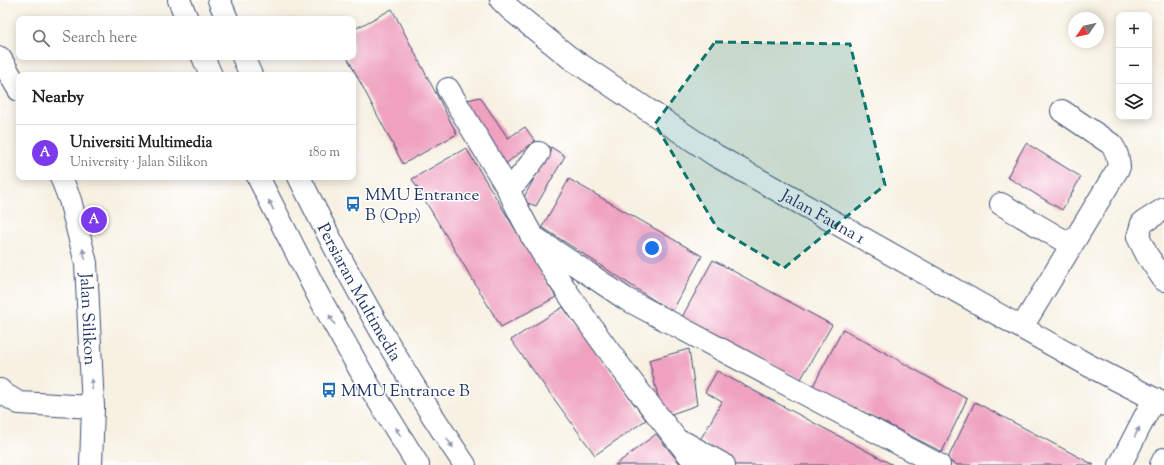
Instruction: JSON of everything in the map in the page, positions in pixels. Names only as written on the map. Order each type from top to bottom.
[{"type":"street","points":[[179,0],[186,16]]},
{"type":"street","points":[[219,0],[226,16]]},
{"type":"street","name":"Jalan Fauna 1","points":[[501,0],[569,57],[715,155],[1088,365],[1159,401]]},
{"type":"street","points":[[0,58],[16,85]]},
{"type":"street","points":[[204,60],[210,72]]},
{"type":"street","points":[[244,60],[250,72]]},
{"type":"street","points":[[448,89],[508,189],[531,235],[550,267],[589,325],[697,465]]},
{"type":"street","points":[[1022,328],[1119,167],[1116,151],[1111,144],[1062,110]]},
{"type":"street","points":[[508,189],[517,181],[539,153]]},
{"type":"street","name":"Jalan Silikon","points":[[62,180],[70,200],[86,263],[93,407],[91,465]]},
{"type":"street","points":[[260,180],[318,295],[368,384],[418,465]]},
{"type":"street","name":"Persiaran Multimedia","points":[[300,180],[346,271],[365,304],[438,425],[465,465]]},
{"type":"street","points":[[1001,204],[1071,246]]},
{"type":"street","points":[[1164,209],[1142,223],[1138,237],[1147,255],[1164,280]]},
{"type":"street","points":[[531,235],[626,299],[939,465]]},
{"type":"street","points":[[0,390],[19,403],[93,407]]},
{"type":"street","points":[[1120,465],[1159,401]]},
{"type":"street","points":[[674,437],[724,465]]},
{"type":"street","points":[[1161,465],[1164,459]]},
{"type":"highlighted area","points":[[715,42],[850,44],[885,185],[784,268],[717,228],[655,124]]},
{"type":"building","points":[[392,9],[457,134],[403,164],[349,60],[356,60],[356,28]]},
{"type":"building","points":[[480,97],[508,138],[525,127],[535,141],[504,165],[463,101]]},
{"type":"building","points":[[1026,143],[1081,177],[1062,210],[1007,177]]},
{"type":"building","points":[[551,147],[565,156],[536,206],[522,201]]},
{"type":"building","points":[[466,148],[556,297],[501,327],[412,179]]},
{"type":"building","points":[[569,179],[702,256],[672,312],[542,227]]},
{"type":"building","points":[[713,260],[832,325],[801,379],[682,317]]},
{"type":"building","points":[[563,307],[646,420],[595,455],[511,340]]},
{"type":"building","points":[[843,329],[967,399],[942,452],[813,386]]},
{"type":"building","points":[[689,349],[697,405],[663,417],[649,360]]},
{"type":"building","points":[[717,371],[893,465],[736,465],[700,440],[722,402],[705,392]]},
{"type":"building","points":[[975,402],[1094,465],[957,465],[947,460]]},
{"type":"building","points":[[656,434],[681,465],[615,465]]},
{"type":"place","name":"MMU Entrance B (Opp)","points":[[353,204]]},
{"type":"place","name":"Universiti Multimedia","points":[[94,220]]},
{"type":"place","name":"MMU Entrance B","points":[[329,390]]}]
